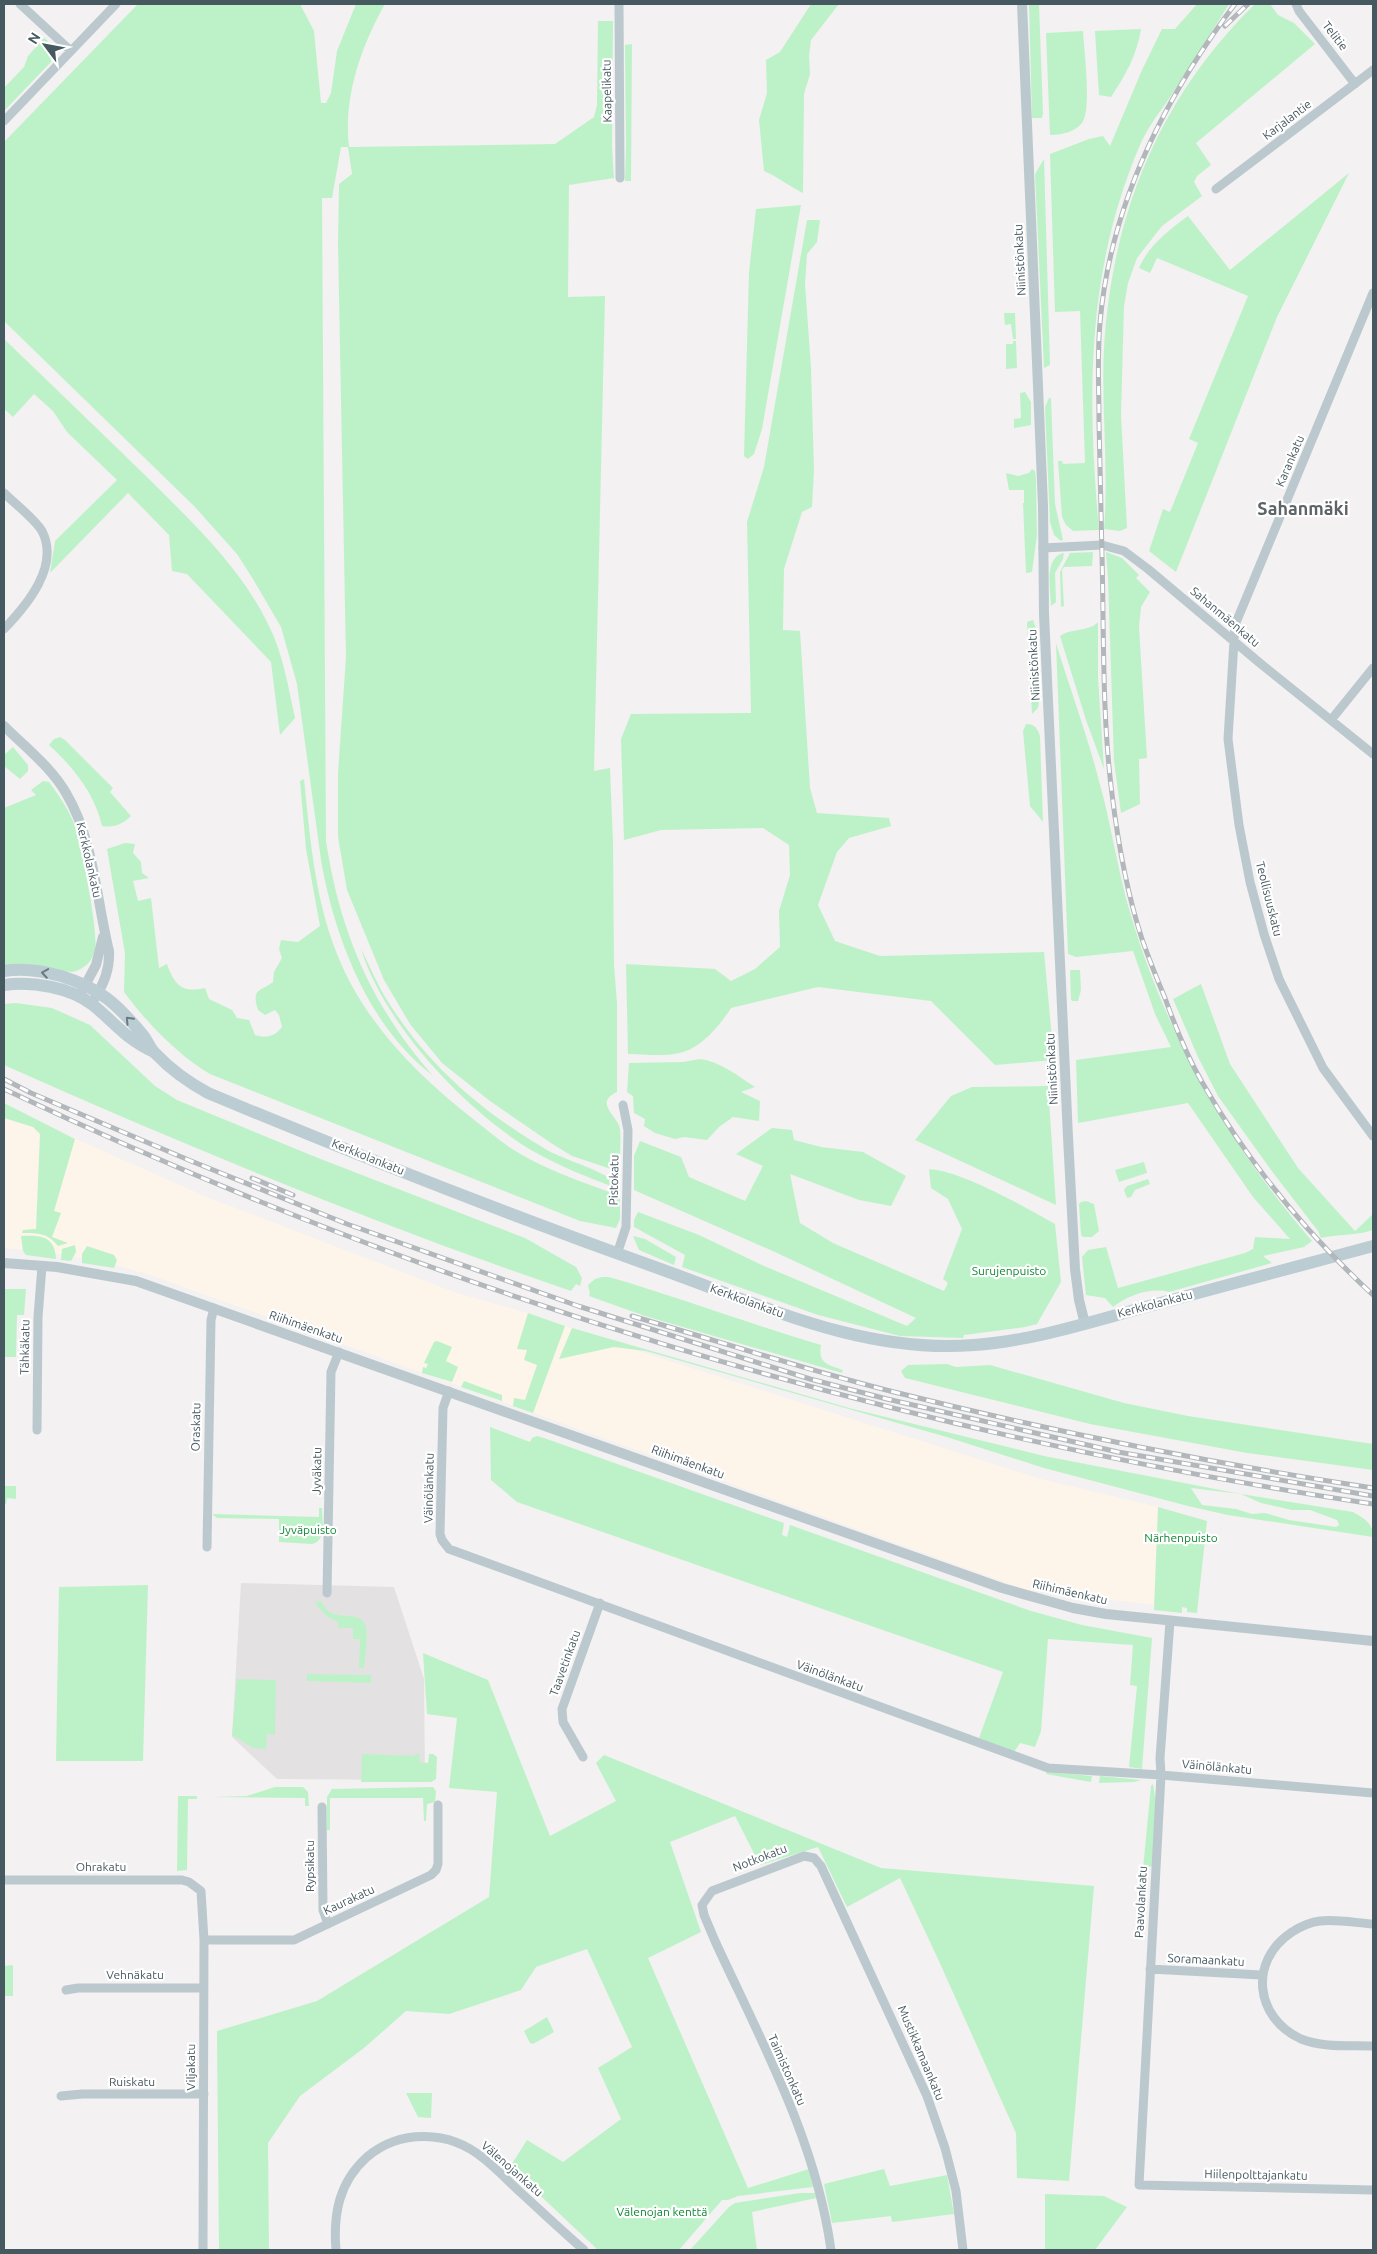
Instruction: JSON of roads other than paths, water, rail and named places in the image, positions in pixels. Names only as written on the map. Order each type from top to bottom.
[{"type":"main road","points":[[4,971],[43,972],[86,984]]},
{"type":"main road","points":[[4,984],[33,984],[55,988],[79,997]]},
{"type":"main road","name":"Kerkkolankatu","points":[[86,984],[99,991],[114,1003],[145,1037],[154,1052],[180,1076],[208,1093],[617,1254],[830,1330],[883,1342],[921,1346],[972,1346],[1012,1341],[1085,1324],[1373,1246]]},
{"type":"main road","name":"Kerkkolankatu","points":[[79,997],[92,1004],[136,1044],[154,1052]]},
{"type":"street","points":[[20,4],[71,51]]},
{"type":"street","points":[[4,121],[116,4]]},
{"type":"street","name":"Kaapelikatu","points":[[619,4],[620,178]]},
{"type":"street","name":"Niinistönkatu","points":[[1022,4],[1043,506],[1045,628],[1070,1176],[1075,1269],[1079,1300],[1085,1324]]},
{"type":"street","name":"Telitie","points":[[1296,4],[1299,11],[1355,84]]},
{"type":"street","name":"Karjalantie","points":[[1216,189],[1373,70]]},
{"type":"street","name":"Karankatu","points":[[1234,641],[1235,625],[1373,292]]},
{"type":"street","points":[[4,493],[41,529],[47,544],[45,566],[33,593],[4,629]]},
{"type":"street","name":"Sahanmäenkatu","points":[[1043,548],[1102,545],[1124,551],[1373,754]]},
{"type":"street","name":"Teollisuuskatu","points":[[1234,641],[1228,739],[1239,825],[1264,934],[1279,979],[1323,1068],[1373,1136]]},
{"type":"street","points":[[1331,720],[1373,668]]},
{"type":"street","name":"Kerkkolankatu","points":[[4,726],[46,767],[65,791],[78,815],[87,843],[110,964],[92,1004]]},
{"type":"street","name":"Kerkkolankatu","points":[[79,997],[101,951],[104,931]]},
{"type":"street","name":"Pistokatu","points":[[617,1254],[626,1227],[628,1130],[622,1106]]},
{"type":"street","name":"Riihimäenkatu","points":[[4,1264],[42,1266],[136,1281],[1002,1588],[1089,1612],[1373,1641]]},
{"type":"street","name":"Tähkäkatu","points":[[36,1430],[38,1317],[42,1266]]},
{"type":"street","name":"Oraskatu","points":[[207,1547],[211,1320],[214,1308]]},
{"type":"street","name":"Jyväkatu","points":[[326,1593],[331,1372],[339,1352]]},
{"type":"street","name":"Väinölänkatu","points":[[449,1391],[443,1408],[440,1534],[445,1546],[449,1549],[1033,1764],[1056,1769],[1162,1775],[1373,1793]]},
{"type":"street","name":"Taavetinkatu","points":[[583,1757],[563,1722],[562,1709],[600,1603]]},
{"type":"street","name":"Paavolankatu","points":[[1139,2185],[1162,1775],[1160,1758],[1170,1621]]},
{"type":"street","name":"Kaurakatu","points":[[204,1940],[294,1940],[431,1875],[436,1870],[438,1864],[438,1805]]},
{"type":"street","name":"Rypsikatu","points":[[322,1807],[323,1910],[328,1924]]},
{"type":"street","name":"Notkokatu","points":[[702,1905],[712,1891],[804,1856],[819,1862],[826,1876]]},
{"type":"street","name":"Mustikkamaankatu","points":[[826,1876],[927,2096],[945,2148],[956,2191],[963,2250]]},
{"type":"street","name":"Ohrakatu","points":[[4,1880],[182,1880],[196,1886]]},
{"type":"street","name":"Viljakatu","points":[[196,1886],[202,1891],[204,1940],[203,2250]]},
{"type":"street","name":"Taimistonkatu","points":[[702,1905],[704,1916],[787,2099],[806,2146],[826,2214],[831,2250]]},
{"type":"street","points":[[1373,1924],[1320,1921],[1308,1924],[1285,1937],[1277,1945],[1267,1959],[1261,1975],[1268,2007],[1274,2018],[1287,2030],[1316,2043],[1373,2046]]},
{"type":"street","name":"Soramaankatu","points":[[1150,1969],[1261,1975]]},
{"type":"street","name":"Vehnäkatu","points":[[66,1990],[78,1988],[204,1988]]},
{"type":"street","name":"Ruiskatu","points":[[61,2096],[82,2094],[204,2094]]},
{"type":"street","name":"Välenojankatu","points":[[336,2250],[335,2224],[338,2202],[348,2180],[373,2153],[392,2142],[424,2136],[449,2140],[482,2157],[584,2250]]},
{"type":"street","name":"Hiilenpolttajankatu","points":[[1139,2185],[1373,2190]]},
{"type":"railway","points":[[1235,4],[1186,76],[1145,154],[1115,236],[1106,279],[1100,323],[1098,372],[1106,735],[1114,812],[1127,886],[1142,939],[1191,1062],[1238,1140],[1279,1195],[1324,1247],[1373,1295]]},
{"type":"railway","points":[[1225,26],[1248,4]]},
{"type":"railway","points":[[4,1079],[31,1093],[191,1161],[347,1224],[578,1306],[810,1379],[887,1399],[1118,1452],[1373,1496]]},
{"type":"railway","points":[[4,1089],[168,1163],[334,1231],[502,1292],[673,1347],[846,1396],[1020,1438],[1196,1474],[1373,1504]]},
{"type":"railway","points":[[252,1178],[293,1195]]},
{"type":"railway","points":[[632,1316],[825,1374],[1010,1420],[1251,1468],[1373,1488]]},
{"type":"district","name":"Sahanmäki","points":[[1303,509]]},
{"type":"park label","name":"Surujenpuisto","points":[[1009,1271]]},
{"type":"park label","name":"Jyväpuisto","points":[[308,1530]]},
{"type":"park label","name":"Närhenpuisto","points":[[1181,1538]]},
{"type":"park label","name":"Välenojan kenttä","points":[[662,2212]]}]
